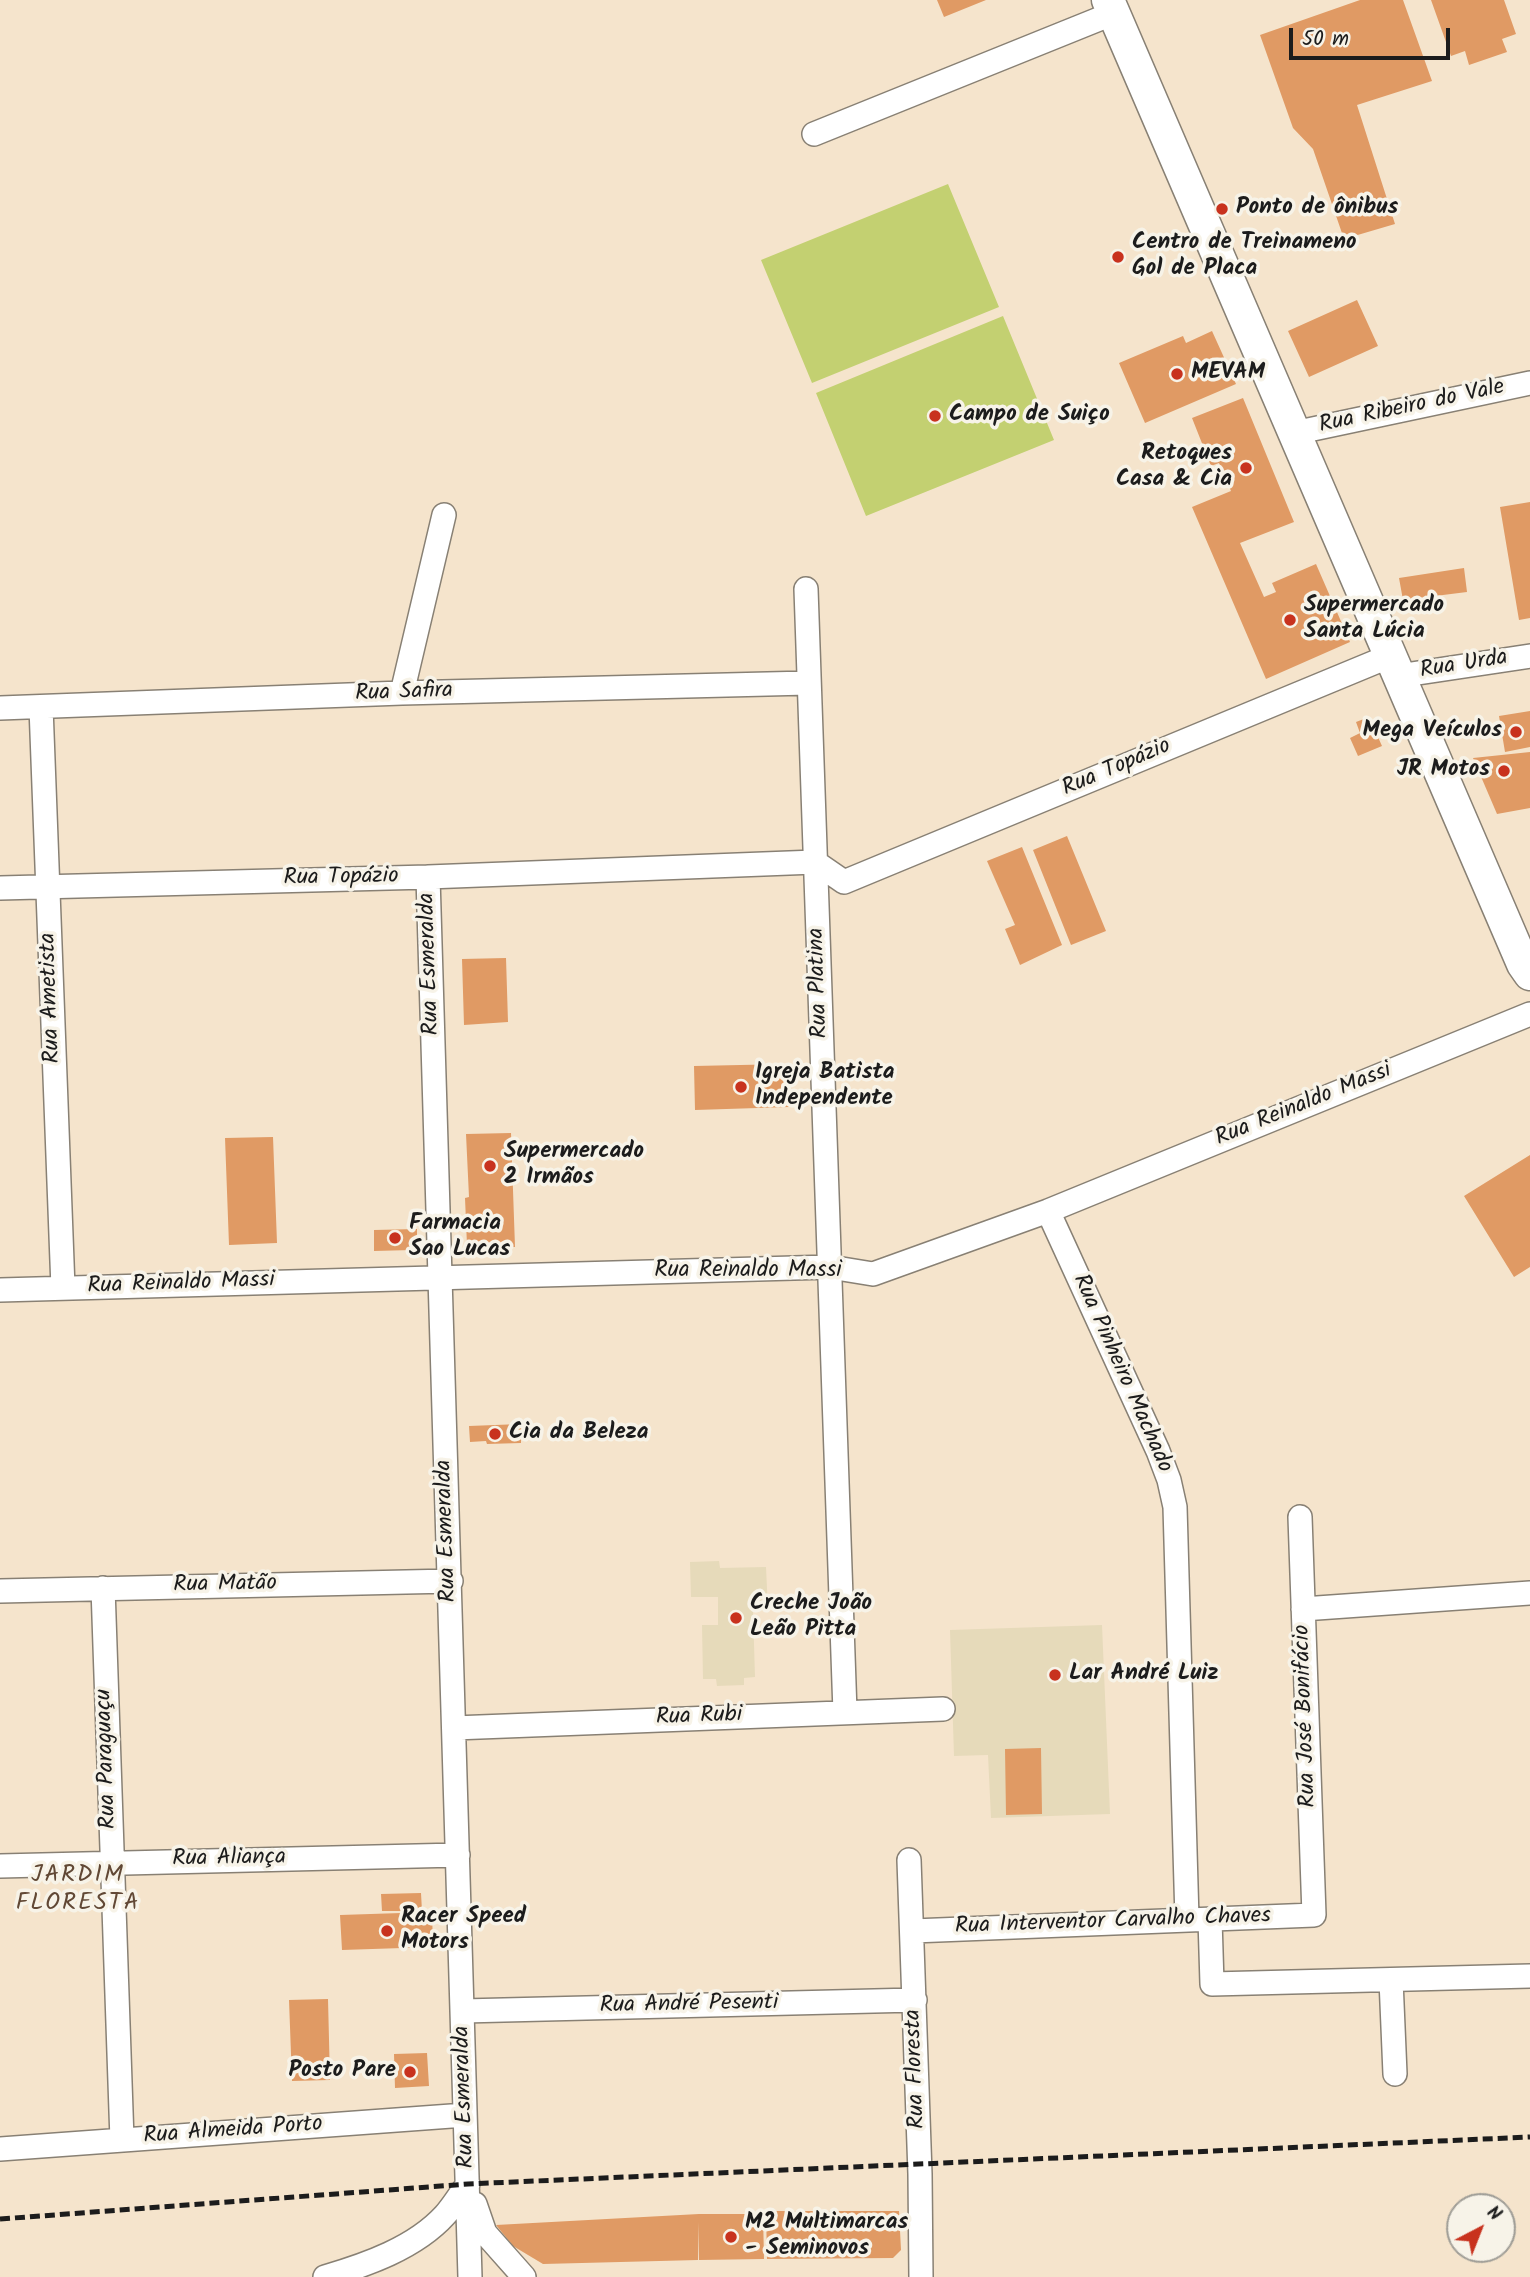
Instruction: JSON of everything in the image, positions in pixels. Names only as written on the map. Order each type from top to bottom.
[{"type":"main road","points":[[1111,7],[1527,969],[1530,1000]]},
{"type":"street","points":[[814,134],[1111,7]]},
{"type":"street","name":"Rua Ribeiro do Vale","points":[[1294,433],[1530,383]]},
{"type":"street","points":[[402,693],[444,515]]},
{"type":"street","name":"Rua Platina","points":[[806,589],[845,1712]]},
{"type":"street","name":"Rua Urda","points":[[1394,666],[1530,656]]},
{"type":"street","name":"Rua Topázio","points":[[817,893],[1394,666]]},
{"type":"street","name":"Rua Safira","points":[[0,708],[402,693],[808,683]]},
{"type":"street","name":"Rua Ametista","points":[[41,706],[63,1289]]},
{"type":"street","points":[[815,862],[844,881]]},
{"type":"street","name":"Rua Topázio","points":[[0,888],[428,877],[815,862]]},
{"type":"street","name":"Rua Esmeralda","points":[[428,877],[470,2277]]},
{"type":"street","name":"Rua Reinaldo Massi","points":[[0,1290],[830,1268],[873,1274],[1048,1211],[1530,1014]]},
{"type":"street","name":"Rua Pinheiro Machado","points":[[1048,1211],[1158,1451],[1169,1480],[1175,1507],[1199,1919],[1212,1983],[1391,1980]]},
{"type":"street","name":"Rua José Bonifácio","points":[[1300,1517],[1314,1915]]},
{"type":"street","name":"Rua Matão","points":[[0,1591],[451,1581]]},
{"type":"street","name":"Rua Paraguaçu","points":[[103,1588],[122,2140]]},
{"type":"street","points":[[1303,1609],[1530,1593]]},
{"type":"street","name":"Rua Rubi","points":[[454,1728],[943,1709]]},
{"type":"street","name":"Rua Aliança","points":[[0,1866],[458,1855]]},
{"type":"street","name":"Rua Floresta","points":[[909,1860],[921,2277]]},
{"type":"street","name":"Rua Interventor Carvalho Chaves","points":[[913,1931],[1314,1915]]},
{"type":"street","points":[[1395,2074],[1391,1980],[1530,1976]]},
{"type":"street","name":"Rua André Pesenti","points":[[463,2011],[915,2000]]},
{"type":"street","name":"Rua Almeida Porto","points":[[0,2149],[465,2115]]},
{"type":"street","name":"Rua Esmeralda","points":[[325,2277],[382,2257],[422,2235],[444,2216],[468,2184]]},
{"type":"street","name":"Rua Esmeralda","points":[[468,2184],[485,2233],[524,2277]]},
{"type":"shaded area","name":"Creche João Leão Pitta","points":[[719,1561],[720,1568],[766,1567],[768,1610],[753,1611],[755,1677],[744,1678],[744,1685],[717,1686],[716,1679],[703,1679],[702,1625],[718,1625],[718,1597],[691,1597],[690,1562]]},
{"type":"shaded area","points":[[1102,1625],[1110,1814],[991,1818],[988,1755],[954,1756],[950,1630]]},
{"type":"green space","points":[[948,184],[999,307],[812,383],[761,260]]},
{"type":"green space","name":"Campo de Suiço","points":[[1003,316],[1054,440],[866,516],[816,393]]},
{"type":"building","points":[[937,0],[986,0],[944,17]]},
{"type":"building","points":[[1360,0],[1403,0],[1432,81],[1357,105],[1395,224],[1344,239],[1313,149],[1293,128],[1260,35]]},
{"type":"building","points":[[1431,0],[1504,0],[1516,34],[1502,39],[1507,52],[1469,65],[1465,51],[1451,56]]},
{"type":"building","points":[[1357,300],[1378,346],[1309,377],[1288,331]]},
{"type":"building","name":"MEVAM","points":[[1212,331],[1236,384],[1145,423],[1119,363],[1183,336],[1186,343]]},
{"type":"building","points":[[1243,398],[1294,522],[1240,543],[1264,597],[1276,592],[1272,583],[1316,564],[1350,642],[1266,679],[1192,507],[1231,491],[1219,463],[1211,466],[1192,418]]},
{"type":"building","points":[[1530,502],[1530,618],[1519,620],[1500,507]]},
{"type":"building","points":[[1464,568],[1467,592],[1403,600],[1399,578]]},
{"type":"building","name":"Mega Veículos","points":[[1530,711],[1530,747],[1505,752],[1499,716]]},
{"type":"building","points":[[1369,717],[1382,746],[1358,756],[1350,738],[1360,733],[1356,722]]},
{"type":"building","name":"JR Motos","points":[[1530,752],[1530,808],[1497,814],[1473,758]]},
{"type":"building","points":[[1067,836],[1106,931],[1071,945],[1033,850]]},
{"type":"building","points":[[1022,847],[1062,945],[1020,965],[1005,929],[1015,925],[987,861]]},
{"type":"building","points":[[506,958],[508,1022],[464,1025],[462,959]]},
{"type":"building","name":"Igreja Batista Independente","points":[[787,1064],[789,1107],[695,1110],[694,1066]]},
{"type":"building","name":"Supermercado 2 Irmãos","points":[[511,1133],[515,1247],[470,1249],[467,1245],[465,1198],[469,1197],[466,1134]]},
{"type":"building","points":[[273,1137],[277,1243],[229,1245],[225,1138]]},
{"type":"building","points":[[1530,1155],[1530,1267],[1514,1277],[1464,1196]]},
{"type":"building","name":"Farmacia Sao Lucas","points":[[417,1229],[417,1245],[412,1250],[374,1251],[374,1230]]},
{"type":"building","name":"Cia da Beleza","points":[[521,1424],[521,1443],[470,1442],[469,1426]]},
{"type":"building","points":[[1041,1748],[1042,1814],[1006,1815],[1005,1749]]},
{"type":"building","points":[[421,1893],[422,1911],[382,1911],[381,1894]]},
{"type":"building","name":"Racer Speed Motors","points":[[432,1912],[433,1947],[342,1950],[340,1915]]},
{"type":"building","points":[[328,1999],[330,2080],[292,2081],[289,2000]]},
{"type":"building","points":[[427,2053],[429,2086],[395,2088],[394,2054]]},
{"type":"building","points":[[766,2211],[899,2211],[901,2250],[893,2258],[767,2259]]},
{"type":"building","points":[[699,2214],[763,2214],[764,2259],[699,2260],[698,2222],[698,2260],[543,2264],[513,2246],[496,2225]]},
{"type":"railway","points":[[0,2219],[468,2184],[1530,2137]]},
{"type":"place","name":"Ponto de ônibus","points":[[1222,209]]},
{"type":"place","name":"Centro de Treinameno Gol de Placa","points":[[1118,257]]},
{"type":"place","name":"MEVAM","points":[[1177,374]]},
{"type":"place","name":"Campo de Suiço","points":[[935,416]]},
{"type":"place","name":"Retoques Casa & Cia","points":[[1246,468]]},
{"type":"place","name":"Supermercado Santa Lúcia","points":[[1290,620]]},
{"type":"place","name":"Mega Veículos","points":[[1516,732]]},
{"type":"place","name":"JR Motos","points":[[1504,771]]},
{"type":"place","name":"Igreja Batista Independente","points":[[741,1087]]},
{"type":"place","name":"Supermercado 2 Irmãos","points":[[490,1166]]},
{"type":"place","name":"Farmacia Sao Lucas","points":[[395,1238]]},
{"type":"place","name":"Cia da Beleza","points":[[495,1434]]},
{"type":"place","name":"Creche João Leão Pitta","points":[[736,1618]]},
{"type":"place","name":"Lar André Luiz","points":[[1055,1675]]},
{"type":"place","name":"Racer Speed Motors","points":[[387,1931]]},
{"type":"place","name":"Posto Pare","points":[[410,2072]]},
{"type":"place","name":"M2 Multimarcas - Seminovos","points":[[731,2237]]},
{"type":"district","name":"JARDIM FLORESTA","points":[[78,1891]]}]
